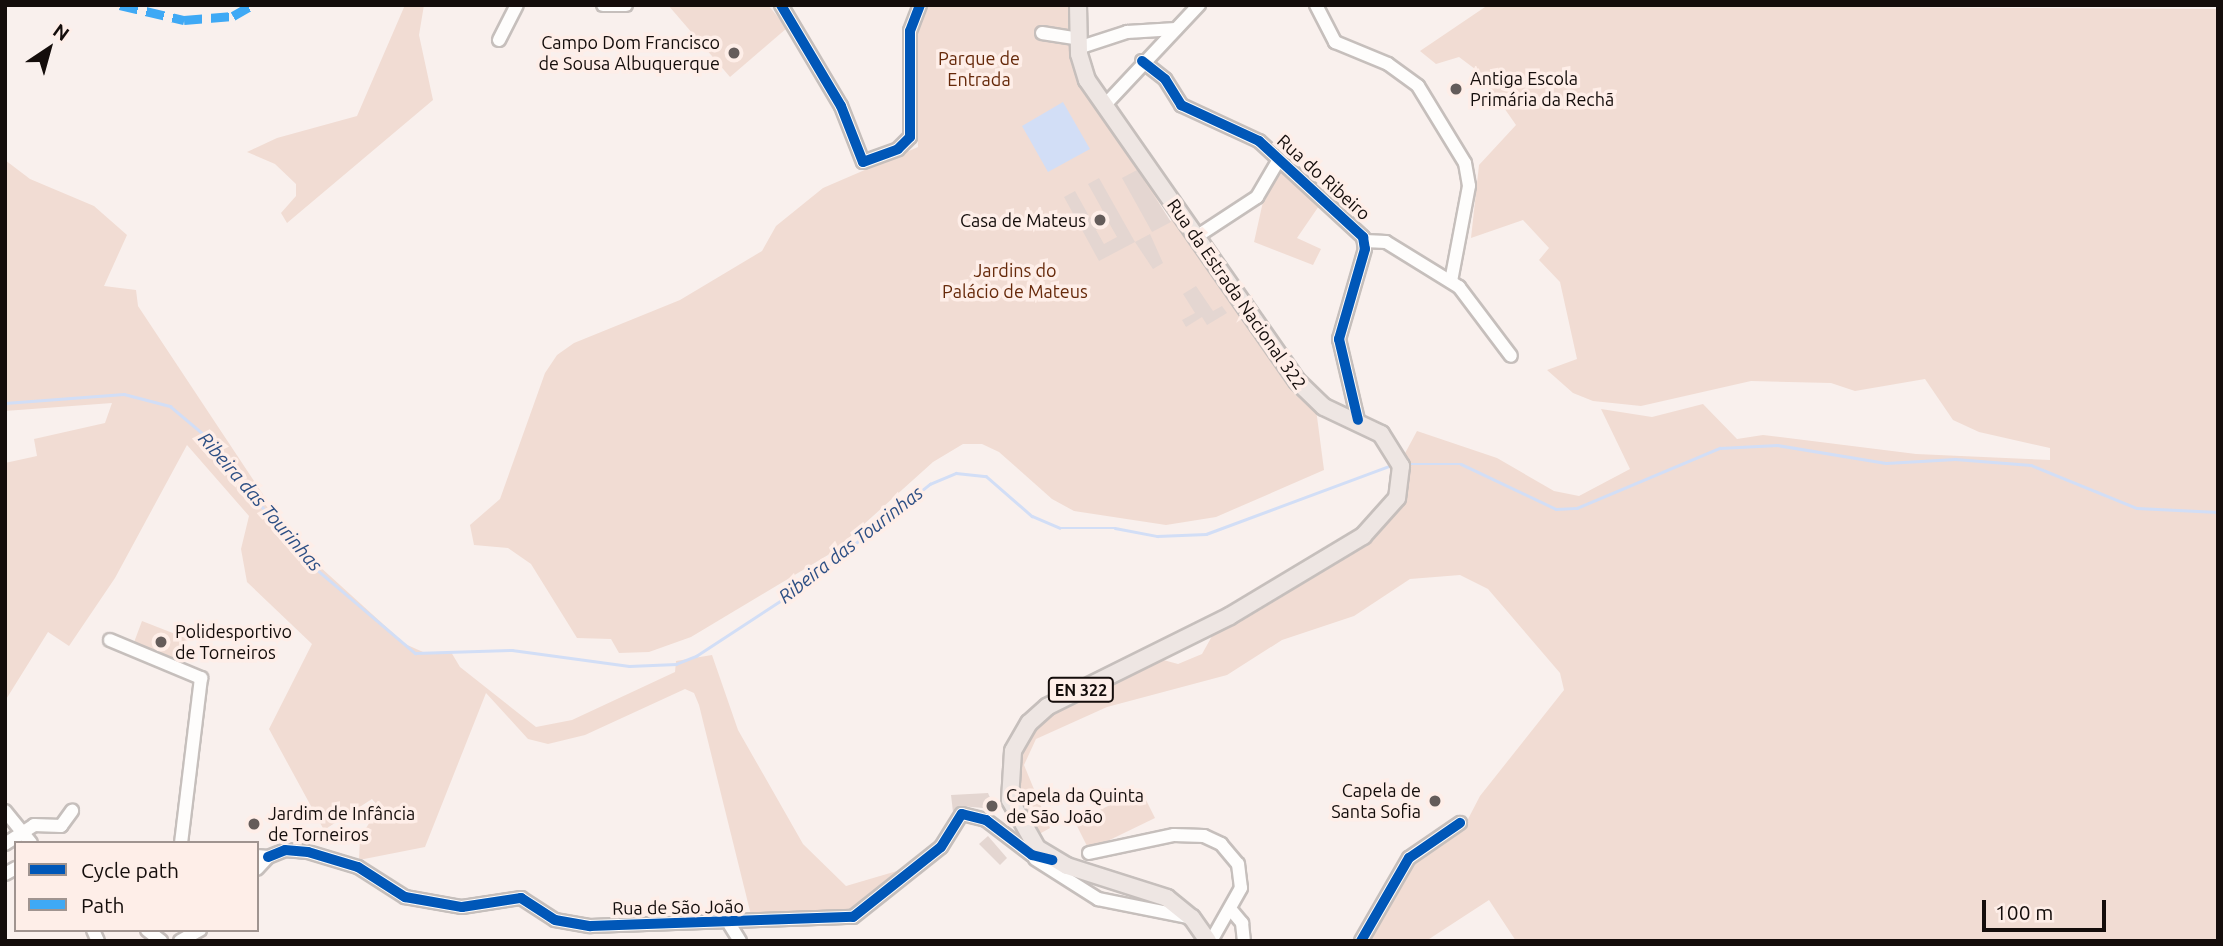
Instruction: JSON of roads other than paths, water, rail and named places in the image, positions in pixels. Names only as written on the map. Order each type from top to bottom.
[{"type":"main road","name":"Rua da Estrada Nacional 322","points":[[1078,5],[1078,43],[1084,73],[1196,237],[1303,389],[1324,407],[1358,420],[1385,437],[1399,462],[1395,503],[1359,539],[1230,616],[1051,705],[1029,723],[1010,758],[1008,791],[1027,837],[1052,860],[1157,894],[1203,933]]},
{"type":"street","points":[[499,40],[517,5]]},
{"type":"street","points":[[603,5],[626,5]]},
{"type":"street","points":[[781,5],[841,106],[863,162],[898,149],[910,137],[910,32],[920,5]]},
{"type":"street","points":[[1317,5],[1335,42],[1388,64],[1418,86],[1465,163],[1469,182],[1451,281]]},
{"type":"street","points":[[1104,106],[1142,61],[1176,29],[1194,7]]},
{"type":"street","points":[[1042,33],[1078,43],[1127,32],[1176,29]]},
{"type":"street","name":"Rua do Ribeiro","points":[[1142,61],[1165,79],[1183,106],[1238,127],[1365,241],[1339,339],[1358,420]]},
{"type":"street","points":[[1196,237],[1257,197],[1278,161]]},
{"type":"street","points":[[1365,241],[1386,242],[1451,281],[1511,356]]},
{"type":"street","points":[[110,640],[201,678],[181,841]]},
{"type":"street","points":[[5,811],[30,841]]},
{"type":"street","points":[[5,844],[37,824],[58,827],[72,811]]},
{"type":"street","name":"Rua de São João","points":[[263,856],[289,850],[317,854],[362,868],[397,895],[447,906],[521,898],[572,924],[730,925],[853,917],[941,846],[962,814],[986,820],[1030,854],[1052,860]]},
{"type":"street","points":[[1361,941],[1406,860],[1460,823]]},
{"type":"street","points":[[1030,854],[1068,884],[1098,899],[1203,933],[1223,923],[1240,893],[1240,870],[1231,853],[1210,838],[1167,836],[1089,853]]},
{"type":"street","points":[[1232,911],[1242,923],[1244,941]]},
{"type":"street","points":[[730,925],[742,941],[750,924]]},
{"type":"street","points":[[180,941],[196,932]]},
{"type":"water","points":[[1063,102],[1090,149],[1048,172],[1022,126]]},
{"type":"waterway","name":"Ribeira das Tourinhas","points":[[5,403],[124,394],[170,406],[208,438],[301,556],[415,653],[512,650],[629,666],[676,664],[696,656],[797,590],[930,484],[956,473],[986,476],[1032,516],[1060,528],[1115,528],[1157,536],[1206,534],[1392,465]]},
{"type":"waterway","name":"Ribeira das Tourinhas","points":[[1405,464],[1461,464],[1556,509],[1577,508],[1720,448],[1777,445],[1886,463],[1955,459],[2031,465],[2137,508],[2218,512]]},
{"type":"place","name":"Campo Dom Francisco de Sousa Albuquerque","points":[[734,53]]},
{"type":"place","name":"Antiga Escola Primária da Rechã","points":[[1456,89]]},
{"type":"place","name":"Casa de Mateus","points":[[1100,220]]},
{"type":"place","name":"Polidesportivo de Torneiros","points":[[161,642]]},
{"type":"place","name":"Capela de Santa Sofia","points":[[1435,801]]},
{"type":"place","name":"Capela da Quinta de São João","points":[[992,806]]},
{"type":"place","name":"Jardim de Infância de Torneiros","points":[[254,824]]},
{"type":"park label","name":"Parque de Entrada","points":[[979,69]]},
{"type":"park label","name":"Jardins do Palácio de Mateus","points":[[1015,281]]}]
